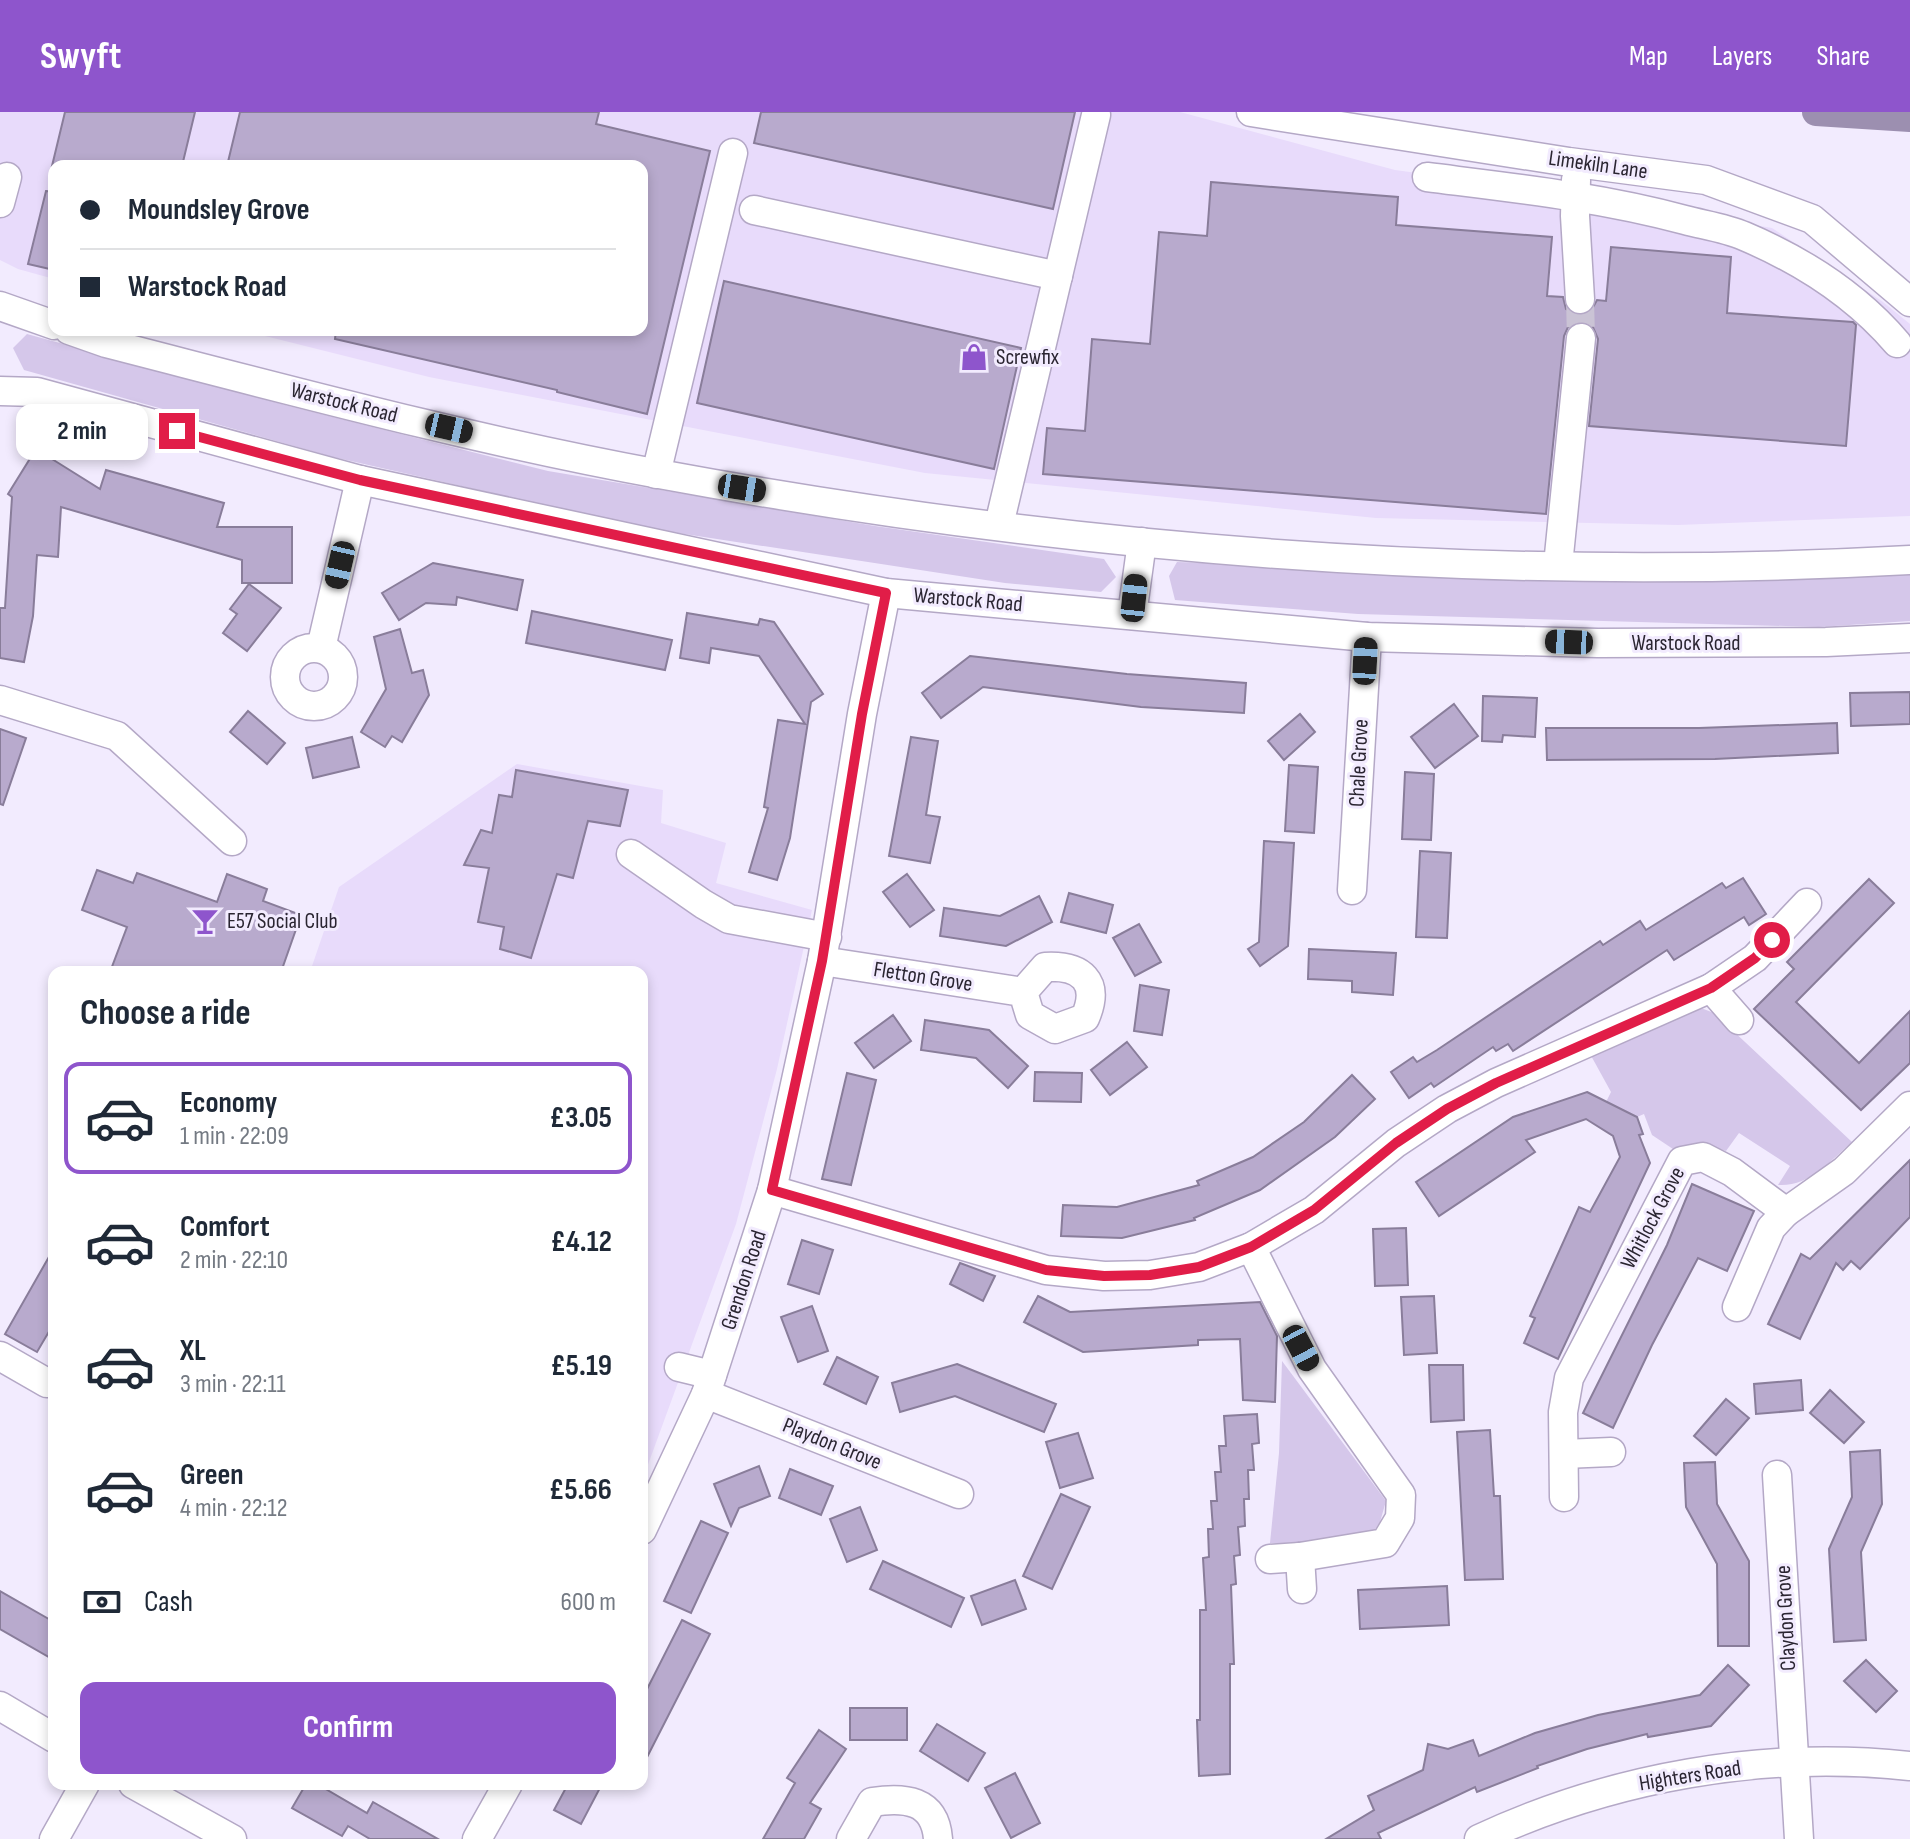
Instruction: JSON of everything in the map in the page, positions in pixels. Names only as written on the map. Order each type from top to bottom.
[{"type":"street","name":"Limekiln Lane","points":[[1251,112],[1569,162],[1706,180],[1812,219],[1910,302]]},
{"type":"street","points":[[999,525],[1096,115]]},
{"type":"street","points":[[656,474],[733,153]]},
{"type":"street","points":[[1569,162],[1576,178],[1580,299]]},
{"type":"street","points":[[1427,177],[1576,196],[1665,214],[1742,235],[1820,274],[1872,314],[1897,343]]},
{"type":"street","points":[[754,210],[1058,276]]},
{"type":"street","points":[[0,306],[48,323]]},
{"type":"street","name":"Warstock Road","points":[[86,336],[390,415],[656,474],[886,512],[1142,542],[1366,559],[1558,565],[1830,564],[1910,560]]},
{"type":"street","points":[[1558,565],[1581,338]]},
{"type":"street","name":"Warstock Road","points":[[0,391],[37,392],[360,480],[886,593],[1367,637],[1598,643],[1826,642],[1910,638]]},
{"type":"street","points":[[321,648],[360,480]]},
{"type":"street","points":[[1132,615],[1142,542]]},
{"type":"street","name":"Grendon Road","points":[[648,1517],[709,1384],[772,1190],[824,949],[862,714],[886,593]]},
{"type":"street","name":"Chale Grove","points":[[1352,890],[1367,637]]},
{"type":"street","points":[[0,700],[117,736],[232,841]]},
{"type":"street","name":"Fletton Grove","points":[[631,854],[729,919],[824,949],[1023,992]]},
{"type":"street","points":[[772,1190],[1046,1270],[1104,1276],[1150,1275],[1199,1267],[1251,1247],[1314,1210],[1396,1143],[1447,1109],[1496,1083],[1711,988],[1755,958],[1807,903]]},
{"type":"street","points":[[1711,988],[1739,1020]]},
{"type":"street","points":[[1737,1307],[1771,1228],[1786,1212],[1844,1171],[1910,1106]]},
{"type":"street","name":"Whitlock Grove","points":[[1564,1497],[1563,1412],[1569,1378],[1682,1161],[1703,1157],[1732,1172],[1786,1212]]},
{"type":"street","points":[[1251,1247],[1312,1369],[1401,1495],[1400,1518],[1385,1543],[1270,1559]]},
{"type":"street","points":[[0,1356],[48,1383]]},
{"type":"street","name":"Playdon Grove","points":[[679,1367],[709,1384],[959,1494]]},
{"type":"street","points":[[1564,1454],[1611,1452]]},
{"type":"street","name":"Claydon Grove","points":[[1777,1475],[1799,1839]]},
{"type":"street","points":[[1300,1557],[1302,1589]]},
{"type":"street","points":[[0,1706],[48,1734]]},
{"type":"street","name":"Highters Road","points":[[1479,1839],[1520,1820],[1619,1787],[1709,1771],[1795,1761],[1910,1766]]},
{"type":"street","points":[[54,1839],[82,1790]]},
{"type":"street","points":[[144,1790],[232,1839]]},
{"type":"street","points":[[477,1839],[505,1790]]},
{"type":"street","points":[[851,1839],[872,1802],[898,1798],[920,1804],[937,1826],[938,1839]]},
{"type":"shaded area","points":[[0,112],[1180,112],[1395,170],[1564,193],[1772,228],[1883,302],[1910,324],[1910,516],[1678,525],[1376,518],[925,473],[429,377],[265,336],[648,336],[648,160],[48,160],[48,277],[0,260]]},
{"type":"shaded area","points":[[27,334],[289,406],[548,471],[875,526],[1104,559],[1116,577],[1101,592],[1005,583],[652,529],[333,457],[24,370],[13,348]]},
{"type":"shaded area","points":[[1177,562],[1712,579],[1910,575],[1910,621],[1819,627],[1358,614],[1175,600],[1169,576]]},
{"type":"shaded area","points":[[517,764],[663,790],[661,823],[726,843],[716,883],[812,910],[777,1069],[736,1224],[648,1465],[648,966],[312,966],[339,887]]},
{"type":"shaded area","points":[[1701,1008],[1714,1013],[1852,1142],[1809,1177],[1789,1185],[1778,1185],[1790,1166],[1739,1133],[1726,1151],[1701,1146],[1676,1151],[1652,1135],[1644,1114],[1637,1117],[1606,1102],[1611,1092],[1589,1052]]},
{"type":"shaded area","points":[[1282,1361],[1386,1501],[1380,1522],[1371,1535],[1301,1545],[1270,1543],[1279,1453]]},
{"type":"building","points":[[65,112],[195,112],[183,160],[53,160]]},
{"type":"building","points":[[240,112],[599,112],[596,124],[710,151],[647,414],[335,339],[335,336],[648,336],[648,160],[228,160]]},
{"type":"building","points":[[761,112],[1075,112],[1053,209],[754,143]]},
{"type":"building","points":[[1211,182],[1398,197],[1396,225],[1552,237],[1547,296],[1563,297],[1566,309],[1580,316],[1590,313],[1597,300],[1606,301],[1611,247],[1731,257],[1727,313],[1853,322],[1856,325],[1846,446],[1589,426],[1598,339],[1592,325],[1582,321],[1568,327],[1564,336],[1546,514],[1043,474],[1047,428],[1085,431],[1092,339],[1150,344],[1159,232],[1207,236]]},
{"type":"building","points":[[46,191],[48,191],[48,269],[28,264]]},
{"type":"building","points":[[724,281],[1021,348],[994,469],[697,403]]},
{"type":"building","points":[[36,449],[100,489],[106,470],[224,503],[217,527],[292,527],[292,583],[242,583],[242,560],[61,507],[58,557],[37,555],[33,616],[24,662],[0,658],[0,608],[5,608],[12,497],[8,494]]},
{"type":"building","points":[[433,563],[523,580],[517,610],[457,597],[456,605],[426,603],[399,620],[382,593]]},
{"type":"building","points":[[249,584],[281,608],[247,651],[223,633],[237,614],[230,609]]},
{"type":"building","points":[[532,611],[672,640],[665,670],[526,643]]},
{"type":"building","points":[[687,613],[758,625],[760,619],[774,622],[823,694],[811,702],[790,838],[777,880],[749,872],[768,808],[764,807],[778,720],[805,724],[759,656],[711,648],[709,663],[680,658]]},
{"type":"building","points":[[400,629],[412,673],[423,670],[429,695],[402,742],[392,736],[385,747],[361,732],[386,689],[374,637]]},
{"type":"building","points":[[970,656],[1127,674],[1246,683],[1244,713],[1141,707],[983,687],[941,718],[922,693]]},
{"type":"building","points":[[1910,692],[1910,724],[1851,726],[1850,693]]},
{"type":"building","points":[[1483,696],[1537,698],[1535,737],[1503,735],[1502,742],[1482,741]]},
{"type":"building","points":[[1454,704],[1478,736],[1435,768],[1411,737]]},
{"type":"building","points":[[248,711],[285,743],[267,764],[230,732]]},
{"type":"building","points":[[1300,714],[1315,732],[1284,760],[1268,741]]},
{"type":"building","points":[[1837,723],[1838,753],[1715,759],[1547,760],[1546,728],[1699,728]]},
{"type":"building","points":[[0,729],[26,738],[3,805],[0,804]]},
{"type":"building","points":[[352,737],[359,767],[313,778],[306,748]]},
{"type":"building","points":[[911,737],[938,741],[926,815],[940,817],[930,863],[889,856]]},
{"type":"building","points":[[1289,765],[1318,767],[1314,833],[1285,831]]},
{"type":"building","points":[[516,770],[628,790],[620,826],[588,821],[573,878],[557,874],[531,958],[500,949],[504,927],[478,922],[489,868],[464,865],[481,830],[492,833],[499,795],[512,797]]},
{"type":"building","points":[[1405,772],[1434,774],[1431,840],[1402,839]]},
{"type":"building","points":[[1264,841],[1294,843],[1288,946],[1260,966],[1248,949],[1259,942]]},
{"type":"building","points":[[1420,851],[1451,853],[1447,938],[1416,937]]},
{"type":"building","name":"E57 Social Club","points":[[97,870],[133,883],[137,873],[217,902],[227,874],[267,889],[263,901],[301,915],[283,966],[112,966],[127,927],[82,910]]},
{"type":"building","points":[[907,874],[934,910],[910,927],[883,892]]},
{"type":"building","points":[[1743,878],[1766,914],[1749,925],[1744,917],[1674,960],[1667,950],[1513,1051],[1508,1044],[1496,1051],[1493,1047],[1434,1087],[1431,1083],[1409,1098],[1391,1072],[1413,1057],[1417,1062],[1437,1050],[1600,941],[1603,945],[1640,921],[1646,930],[1722,883],[1726,888]]},
{"type":"building","points":[[1869,879],[1894,903],[1796,1002],[1859,1063],[1910,1011],[1910,1063],[1861,1110],[1754,1009],[1794,969],[1787,962]]},
{"type":"building","points":[[1069,893],[1113,905],[1106,933],[1061,922]]},
{"type":"building","points":[[1039,896],[1052,922],[1006,946],[940,936],[944,908],[1000,916]]},
{"type":"building","points":[[1139,924],[1161,962],[1135,976],[1113,938]]},
{"type":"building","points":[[1309,949],[1396,953],[1393,995],[1352,992],[1352,981],[1308,979]]},
{"type":"building","points":[[1140,985],[1169,990],[1162,1035],[1134,1031]]},
{"type":"building","points":[[893,1015],[911,1041],[874,1068],[855,1043]]},
{"type":"building","points":[[925,1020],[989,1030],[1028,1066],[1008,1088],[976,1058],[921,1050]]},
{"type":"building","points":[[1127,1042],[1147,1067],[1110,1095],[1091,1070]]},
{"type":"building","points":[[1035,1072],[1082,1073],[1081,1102],[1034,1101]]},
{"type":"building","points":[[847,1073],[876,1080],[851,1185],[822,1179]]},
{"type":"building","points":[[1352,1075],[1375,1099],[1335,1137],[1260,1190],[1195,1220],[1122,1238],[1061,1236],[1063,1205],[1117,1207],[1199,1185],[1197,1181],[1253,1157],[1304,1122]]},
{"type":"building","points":[[1587,1092],[1637,1117],[1643,1134],[1639,1135],[1650,1163],[1558,1359],[1524,1343],[1535,1318],[1530,1316],[1579,1207],[1590,1212],[1620,1157],[1613,1136],[1586,1119],[1526,1140],[1535,1152],[1439,1216],[1416,1182],[1513,1117]]},
{"type":"building","points":[[1910,1160],[1910,1217],[1860,1269],[1851,1261],[1843,1270],[1836,1263],[1800,1339],[1768,1324],[1801,1254],[1810,1259]]},
{"type":"building","points":[[1692,1184],[1754,1211],[1727,1271],[1698,1258],[1613,1428],[1583,1413],[1667,1245]]},
{"type":"building","points":[[1406,1228],[1408,1285],[1375,1286],[1373,1229]]},
{"type":"building","points":[[802,1240],[833,1250],[819,1294],[788,1284]]},
{"type":"building","points":[[48,1259],[48,1333],[37,1352],[5,1334]]},
{"type":"building","points":[[960,1263],[995,1276],[983,1301],[950,1284]]},
{"type":"building","points":[[1038,1296],[1070,1312],[1260,1302],[1277,1336],[1275,1402],[1243,1400],[1240,1339],[1198,1340],[1198,1345],[1083,1352],[1024,1322]]},
{"type":"building","points":[[1434,1296],[1437,1353],[1404,1355],[1401,1297]]},
{"type":"building","points":[[812,1306],[828,1351],[798,1362],[781,1317]]},
{"type":"building","points":[[837,1357],[878,1377],[866,1404],[824,1384]]},
{"type":"building","points":[[957,1364],[1056,1404],[1044,1432],[955,1396],[900,1412],[892,1383]]},
{"type":"building","points":[[1429,1365],[1463,1365],[1464,1420],[1431,1422]]},
{"type":"building","points":[[1801,1380],[1803,1410],[1756,1414],[1754,1384]]},
{"type":"building","points":[[1830,1390],[1864,1422],[1844,1443],[1810,1413]]},
{"type":"building","points":[[1726,1399],[1749,1418],[1716,1455],[1694,1436]]},
{"type":"building","points":[[1257,1414],[1259,1443],[1252,1444],[1254,1470],[1248,1470],[1249,1499],[1244,1499],[1245,1526],[1238,1527],[1240,1555],[1234,1556],[1236,1584],[1231,1585],[1234,1664],[1230,1664],[1230,1774],[1199,1776],[1200,1610],[1206,1610],[1203,1558],[1209,1557],[1208,1529],[1213,1529],[1211,1501],[1217,1501],[1215,1472],[1221,1472],[1219,1446],[1226,1446],[1224,1416]]},
{"type":"building","points":[[1490,1430],[1494,1496],[1500,1496],[1503,1579],[1465,1580],[1457,1432]]},
{"type":"building","points":[[1078,1433],[1093,1478],[1060,1488],[1046,1442]]},
{"type":"building","points":[[1880,1450],[1882,1504],[1861,1552],[1866,1640],[1834,1642],[1829,1549],[1852,1497],[1850,1452]]},
{"type":"building","points":[[1715,1462],[1717,1504],[1749,1561],[1749,1646],[1718,1646],[1717,1564],[1686,1507],[1684,1463]]},
{"type":"building","points":[[759,1466],[770,1496],[739,1508],[731,1526],[714,1484]]},
{"type":"building","points":[[790,1469],[833,1486],[821,1515],[779,1498]]},
{"type":"building","points":[[1061,1494],[1090,1507],[1052,1589],[1023,1576]]},
{"type":"building","points":[[860,1507],[877,1550],[847,1562],[830,1519]]},
{"type":"building","points":[[701,1521],[728,1533],[691,1613],[664,1601]]},
{"type":"building","points":[[883,1561],[964,1598],[951,1627],[870,1589]]},
{"type":"building","points":[[1015,1580],[1026,1609],[982,1625],[971,1596]]},
{"type":"building","points":[[1447,1586],[1449,1625],[1360,1629],[1358,1590]]},
{"type":"building","points":[[0,1591],[48,1619],[48,1657],[0,1629]]},
{"type":"building","points":[[682,1620],[710,1634],[648,1755],[648,1687]]},
{"type":"building","points":[[1866,1660],[1897,1691],[1876,1712],[1844,1681]]},
{"type":"building","points":[[1728,1665],[1749,1685],[1711,1726],[1648,1737],[1647,1734],[1587,1749],[1477,1792],[1475,1787],[1378,1833],[1381,1839],[1326,1839],[1374,1810],[1368,1796],[1423,1770],[1428,1744],[1448,1749],[1473,1740],[1479,1756],[1535,1733],[1598,1715],[1700,1695]]},
{"type":"building","points":[[850,1708],[907,1708],[907,1740],[850,1740]]},
{"type":"building","points":[[937,1724],[985,1753],[968,1781],[920,1751]]},
{"type":"building","points":[[819,1730],[846,1749],[810,1803],[821,1809],[804,1839],[763,1839],[795,1783],[787,1778]]},
{"type":"building","points":[[1015,1773],[1040,1823],[1011,1838],[985,1788]]},
{"type":"building","points":[[302,1790],[327,1790],[367,1813],[373,1802],[438,1839],[370,1839],[348,1826],[342,1836],[292,1808]]},
{"type":"building","points":[[565,1790],[599,1790],[581,1824],[554,1810]]},
{"type":"waterway","points":[[1816,112],[1910,118]]},
{"type":"tunnel","points":[[1580,299],[1581,338]]},
{"type":"place","name":"Screwfix","points":[[974,357]]},
{"type":"place","name":"E57 Social Club","points":[[205,921]]},
{"type":"route","points":[[177,431],[360,480],[886,593],[862,714],[822,961],[772,1190],[1046,1270],[1104,1276],[1150,1275],[1199,1267],[1251,1247],[1285,1229],[1314,1210],[1396,1143],[1447,1109],[1496,1083],[1711,988],[1755,958],[1772,940]]}]
